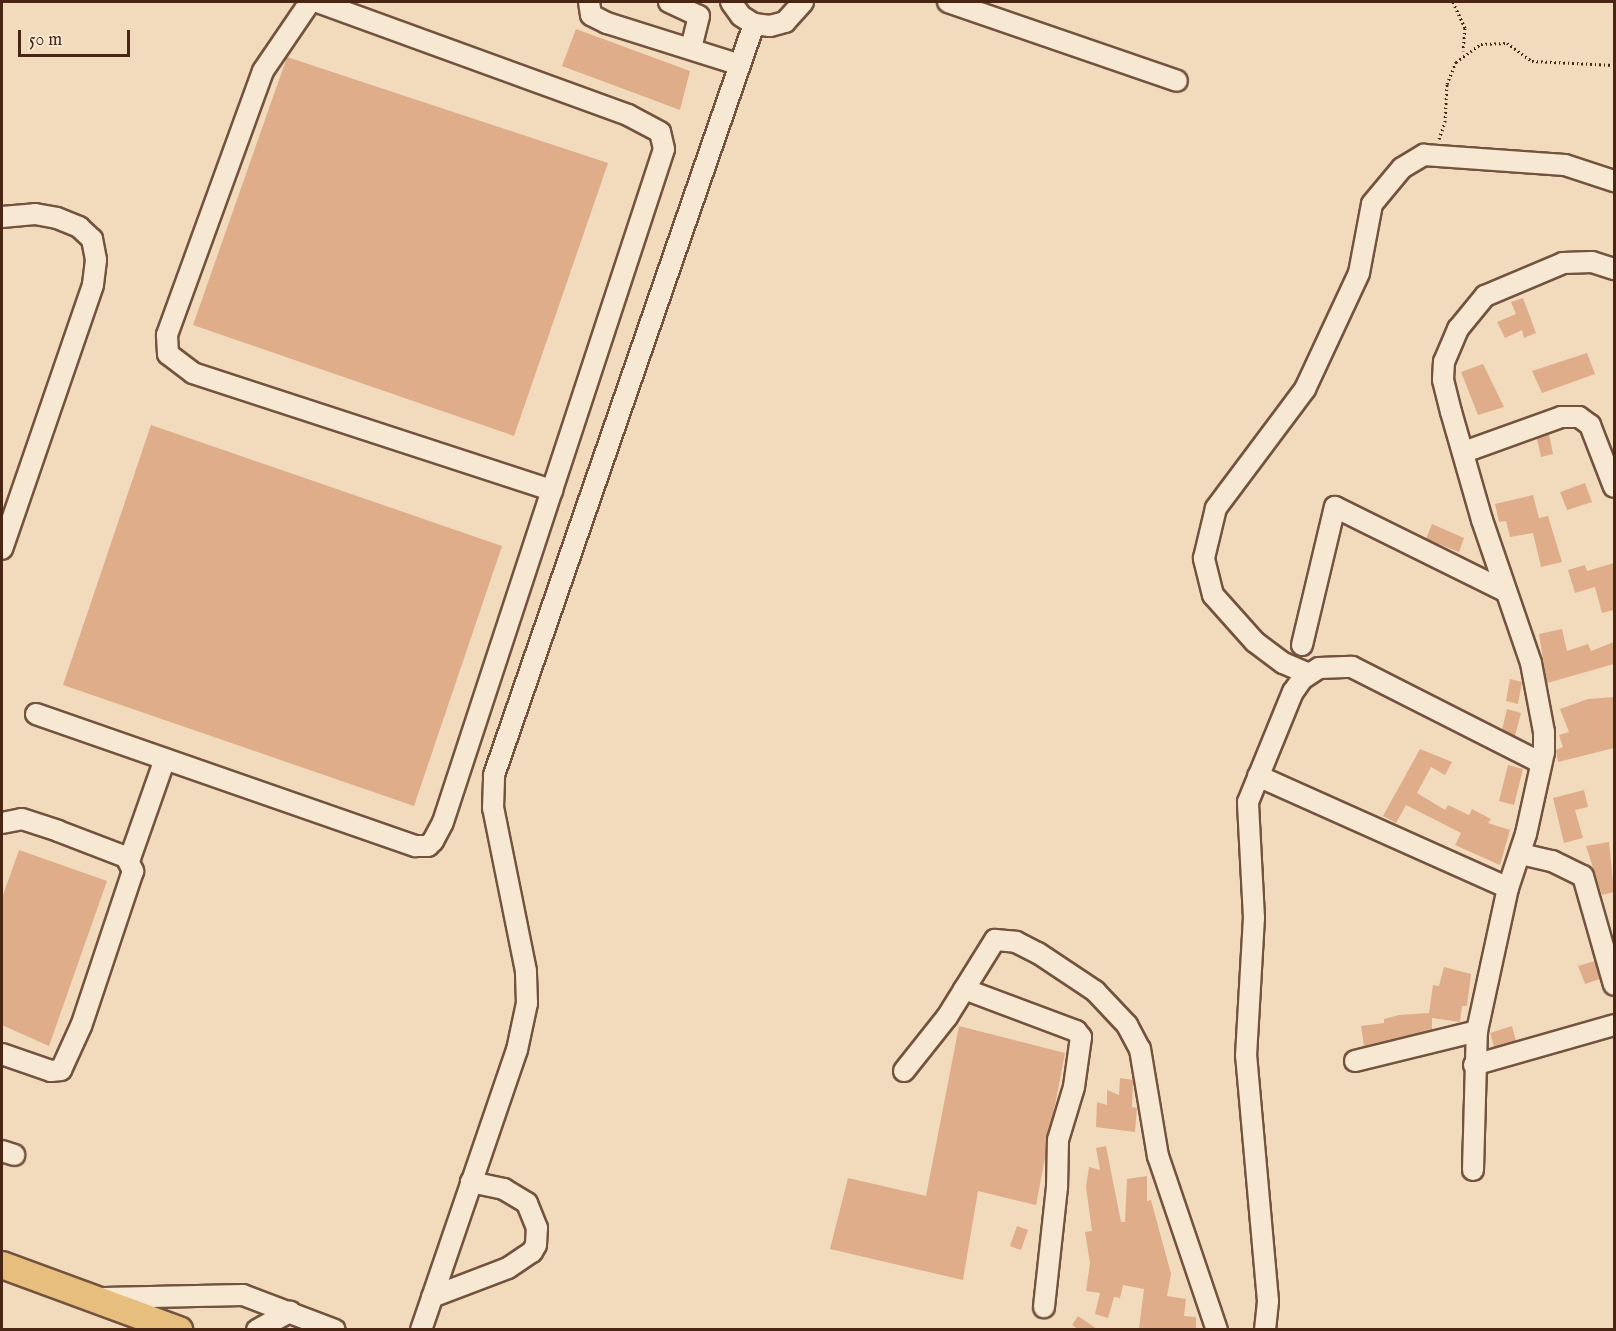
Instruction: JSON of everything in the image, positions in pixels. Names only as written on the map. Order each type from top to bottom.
[{"type":"main road","points":[[2,1265],[92,1298],[148,1323],[179,1329]]},
{"type":"street","points":[[310,2],[263,71],[167,336],[168,354],[193,373],[552,490]]},
{"type":"street","points":[[36,714],[416,846],[428,846],[444,822],[664,157],[660,132],[585,98],[317,2]]},
{"type":"street","points":[[589,2],[589,11],[599,20],[740,65]]},
{"type":"street","points":[[669,2],[699,16],[691,48]]},
{"type":"street","points":[[730,2],[741,16],[754,24],[785,22],[803,2]]},
{"type":"street","points":[[948,2],[1177,81]]},
{"type":"street","points":[[421,1329],[517,1050],[527,1003],[526,971],[493,808],[494,775],[754,24]]},
{"type":"street","points":[[1309,674],[1283,663],[1248,634],[1213,595],[1204,558],[1216,508],[1305,389],[1359,273],[1372,204],[1402,168],[1424,154],[1564,165],[1614,181]]},
{"type":"street","points":[[2,217],[35,214],[57,218],[79,227],[92,239],[96,260],[93,285],[2,549]]},
{"type":"street","points":[[1473,1170],[1474,1065],[1477,1031],[1508,888],[1521,854],[1541,763],[1544,732],[1538,693],[1505,591],[1443,380],[1444,362],[1449,345],[1477,304],[1515,281],[1563,262],[1592,262],[1614,270]]},
{"type":"street","points":[[1464,452],[1561,417],[1579,417],[1590,425],[1614,487]]},
{"type":"street","points":[[1302,645],[1335,507],[1505,591]]},
{"type":"street","points":[[1265,1329],[1268,1300],[1246,1034],[1254,929],[1248,802],[1293,692],[1309,674],[1319,668],[1352,667],[1541,763]]},
{"type":"street","points":[[2,1054],[51,1071],[61,1070],[128,894],[133,871],[129,861],[165,759]]},
{"type":"street","points":[[1258,776],[1508,888]]},
{"type":"street","points":[[2,823],[22,819],[129,861]]},
{"type":"street","points":[[1521,854],[1551,861],[1583,876],[1614,985]]},
{"type":"street","points":[[904,1071],[964,989],[991,942],[1010,940],[1079,978],[1127,1025],[1144,1062],[1158,1156],[1217,1329]]},
{"type":"street","points":[[964,989],[1076,1031],[1081,1037],[1074,1087],[1058,1140],[1057,1187],[1044,1307]]},
{"type":"street","points":[[1474,1065],[1614,1025]]},
{"type":"street","points":[[1355,1061],[1477,1031]]},
{"type":"street","points":[[432,1297],[508,1269],[532,1252],[536,1245],[537,1228],[527,1203],[504,1189],[471,1182]]},
{"type":"street","points":[[92,1298],[243,1295],[334,1329]]},
{"type":"street","points":[[257,1329],[290,1312]]},
{"type":"path","points":[[1453,2],[1465,28],[1463,51]]},
{"type":"path","points":[[1424,154],[1440,138],[1447,84],[1456,62],[1481,44],[1507,43],[1532,60],[1614,66]]},
{"type":"building","points":[[576,29],[690,71],[680,110],[562,66]]},
{"type":"building","points":[[287,57],[608,163],[514,436],[193,325]]},
{"type":"building","points":[[1523,298],[1536,333],[1524,338],[1522,330],[1505,338],[1497,322],[1516,314],[1511,302]]},
{"type":"building","points":[[1587,353],[1595,374],[1542,393],[1532,371]]},
{"type":"building","points":[[1483,364],[1504,407],[1478,415],[1461,372]]},
{"type":"building","points":[[151,425],[502,546],[414,806],[63,685]]},
{"type":"building","points":[[1549,434],[1553,454],[1541,457],[1537,439]]},
{"type":"building","points":[[1585,483],[1592,502],[1567,510],[1560,492]]},
{"type":"building","points":[[1533,495],[1539,518],[1548,516],[1562,562],[1541,567],[1533,533],[1510,537],[1506,521],[1499,522],[1495,504]]},
{"type":"building","points":[[1432,524],[1464,538],[1459,552],[1426,539]]},
{"type":"building","points":[[1614,563],[1614,610],[1602,613],[1595,587],[1575,593],[1568,570],[1585,565],[1587,571]]},
{"type":"building","points":[[1562,629],[1567,651],[1588,644],[1591,651],[1614,642],[1614,664],[1547,683],[1539,634]]},
{"type":"building","points":[[1510,679],[1522,682],[1518,704],[1506,701]]},
{"type":"building","points":[[1614,697],[1614,748],[1558,762],[1556,750],[1563,747],[1559,735],[1569,732],[1560,709],[1588,699]]},
{"type":"building","points":[[1507,709],[1521,713],[1515,736],[1502,730]]},
{"type":"building","points":[[1420,749],[1452,762],[1445,775],[1431,767],[1417,793],[1445,810],[1448,805],[1469,815],[1472,809],[1491,819],[1488,823],[1510,830],[1500,865],[1455,845],[1461,833],[1406,805],[1396,823],[1383,816]]},
{"type":"building","points":[[1508,765],[1523,769],[1514,805],[1499,801]]},
{"type":"building","points":[[1584,790],[1588,807],[1575,810],[1583,838],[1564,843],[1553,798]]},
{"type":"building","points":[[1609,842],[1614,892],[1602,895],[1586,846]]},
{"type":"building","points":[[19,850],[107,881],[49,1046],[2,1025],[2,898]]},
{"type":"building","points":[[1595,961],[1600,979],[1585,984],[1578,966]]},
{"type":"building","points":[[1444,967],[1471,974],[1467,1006],[1462,1006],[1460,1022],[1432,1018],[1432,1030],[1364,1046],[1361,1026],[1384,1023],[1384,1019],[1399,1015],[1429,1013],[1433,985],[1439,986]]},
{"type":"building","points":[[959,1026],[1065,1053],[1036,1205],[978,1191],[963,1280],[830,1249],[848,1178],[926,1196]]},
{"type":"building","points":[[1512,1026],[1516,1041],[1494,1047],[1490,1033]]},
{"type":"building","points":[[1120,1078],[1133,1080],[1132,1107],[1137,1108],[1135,1132],[1096,1127],[1097,1102],[1107,1105],[1107,1090],[1119,1095]]},
{"type":"building","points":[[1106,1146],[1121,1222],[1125,1222],[1127,1179],[1147,1176],[1147,1201],[1151,1200],[1171,1274],[1167,1296],[1186,1299],[1184,1316],[1196,1317],[1196,1329],[1139,1329],[1144,1289],[1123,1285],[1120,1298],[1114,1297],[1108,1318],[1095,1314],[1100,1293],[1086,1291],[1090,1263],[1085,1232],[1092,1231],[1086,1187],[1089,1167],[1100,1170],[1096,1148]]},
{"type":"building","points":[[1017,1226],[1028,1230],[1021,1250],[1010,1246]]},
{"type":"building","points":[[1078,1316],[1097,1329],[1078,1329],[1072,1325]]}]
